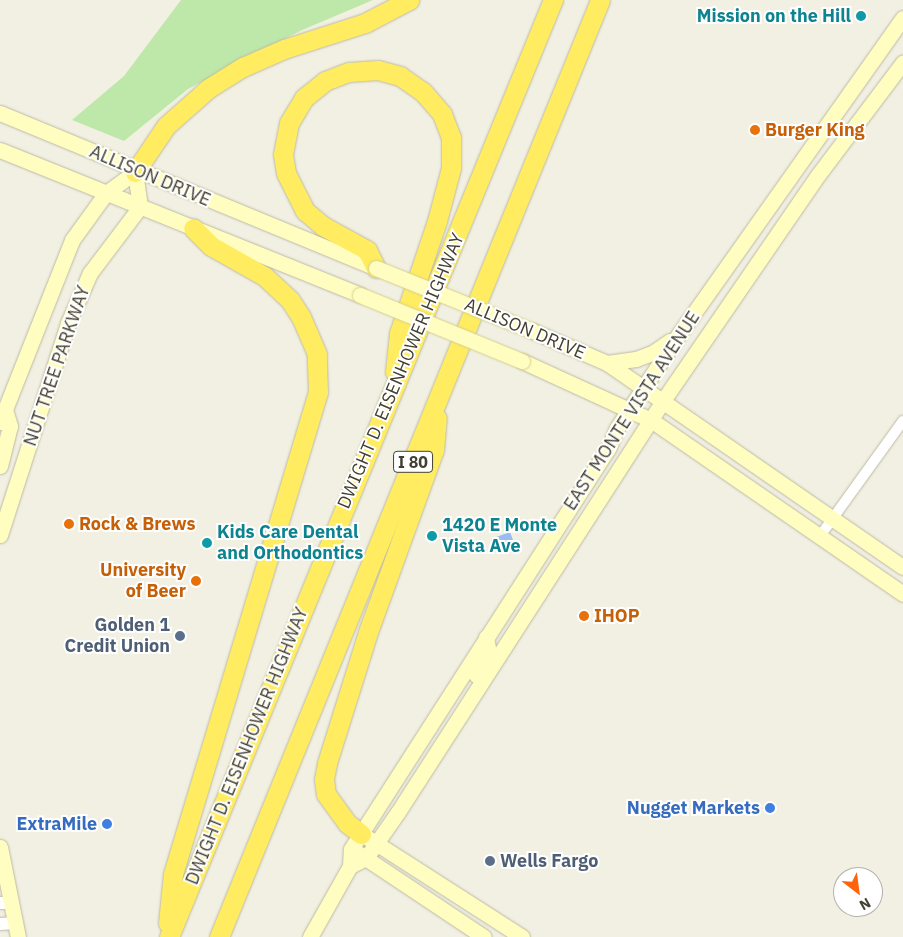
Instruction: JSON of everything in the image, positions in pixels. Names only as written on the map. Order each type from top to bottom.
[{"type":"highway","points":[[135,172],[166,126],[209,88],[243,67],[284,49],[365,23],[409,0]]},
{"type":"highway","name":"DWIGHT D. EISENHOWER HIGHWAY","points":[[168,937],[394,383],[415,341],[554,0]]},
{"type":"highway","name":"I 80","points":[[222,933],[600,0]]},
{"type":"highway","points":[[376,268],[367,250],[323,226],[305,211],[286,172],[283,154],[289,123],[304,98],[325,81],[349,72],[378,70],[400,76],[430,99],[442,114],[451,137],[451,168],[439,212],[399,333],[394,383]]},
{"type":"highway","points":[[168,937],[172,874],[318,392],[317,354],[301,317],[290,300],[264,276],[211,246],[193,228]]},
{"type":"highway","points":[[363,842],[331,802],[324,779],[368,632],[434,450],[439,397]]},
{"type":"main road","name":"EAST MONTE VISTA AVENUE","points":[[310,937],[363,842],[486,637],[608,449],[628,411],[679,334],[903,18]]},
{"type":"main road","name":"EAST MONTE VISTA AVENUE","points":[[350,866],[366,858],[363,842],[453,728],[662,402],[818,175],[903,62]]},
{"type":"main road","name":"ALLISON DRIVE","points":[[0,113],[135,172],[533,331],[607,363],[903,567]]},
{"type":"main road","name":"ALLISON DRIVE","points":[[0,150],[522,361],[651,420],[903,594]]},
{"type":"main road","name":"NUT TREE PARKWAY","points":[[2,416],[72,240],[106,193],[135,172]]},
{"type":"main road","points":[[135,172],[140,207]]},
{"type":"main road","name":"NUT TREE PARKWAY","points":[[0,535],[68,323],[90,273],[140,207]]},
{"type":"main road","points":[[607,363],[636,359],[654,352],[679,334]]},
{"type":"main road","points":[[0,466],[10,426],[2,416]]},
{"type":"main road","points":[[504,651],[499,636],[522,598],[526,575]]},
{"type":"main road","points":[[453,728],[458,702],[489,653],[486,637]]},
{"type":"main road","points":[[363,842],[522,937]]},
{"type":"main road","points":[[0,847],[5,903],[11,928]]},
{"type":"main road","points":[[366,858],[484,937]]},
{"type":"street","points":[[820,536],[903,421]]},
{"type":"green space","points":[[181,0],[373,0],[300,31],[188,89],[124,141],[72,120],[124,76]]},
{"type":"water","points":[[510,532],[513,540],[495,549],[491,539]]},
{"type":"place","name":"Mission on the Hill","points":[[861,16]]},
{"type":"place","name":"Burger King","points":[[755,130]]},
{"type":"place","name":"Rock & Brews","points":[[69,524]]},
{"type":"place","name":"1420 E Monte Vista Ave","points":[[432,536]]},
{"type":"place","name":"Kids Care Dental and Orthodontics","points":[[207,543]]},
{"type":"place","name":"University of Beer","points":[[196,581]]},
{"type":"place","name":"IHOP","points":[[584,616]]},
{"type":"place","name":"Golden 1 Credit Union","points":[[180,636]]},
{"type":"place","name":"Nugget Markets","points":[[770,808]]},
{"type":"place","name":"ExtraMile","points":[[107,824]]},
{"type":"place","name":"Wells Fargo","points":[[490,861]]}]
